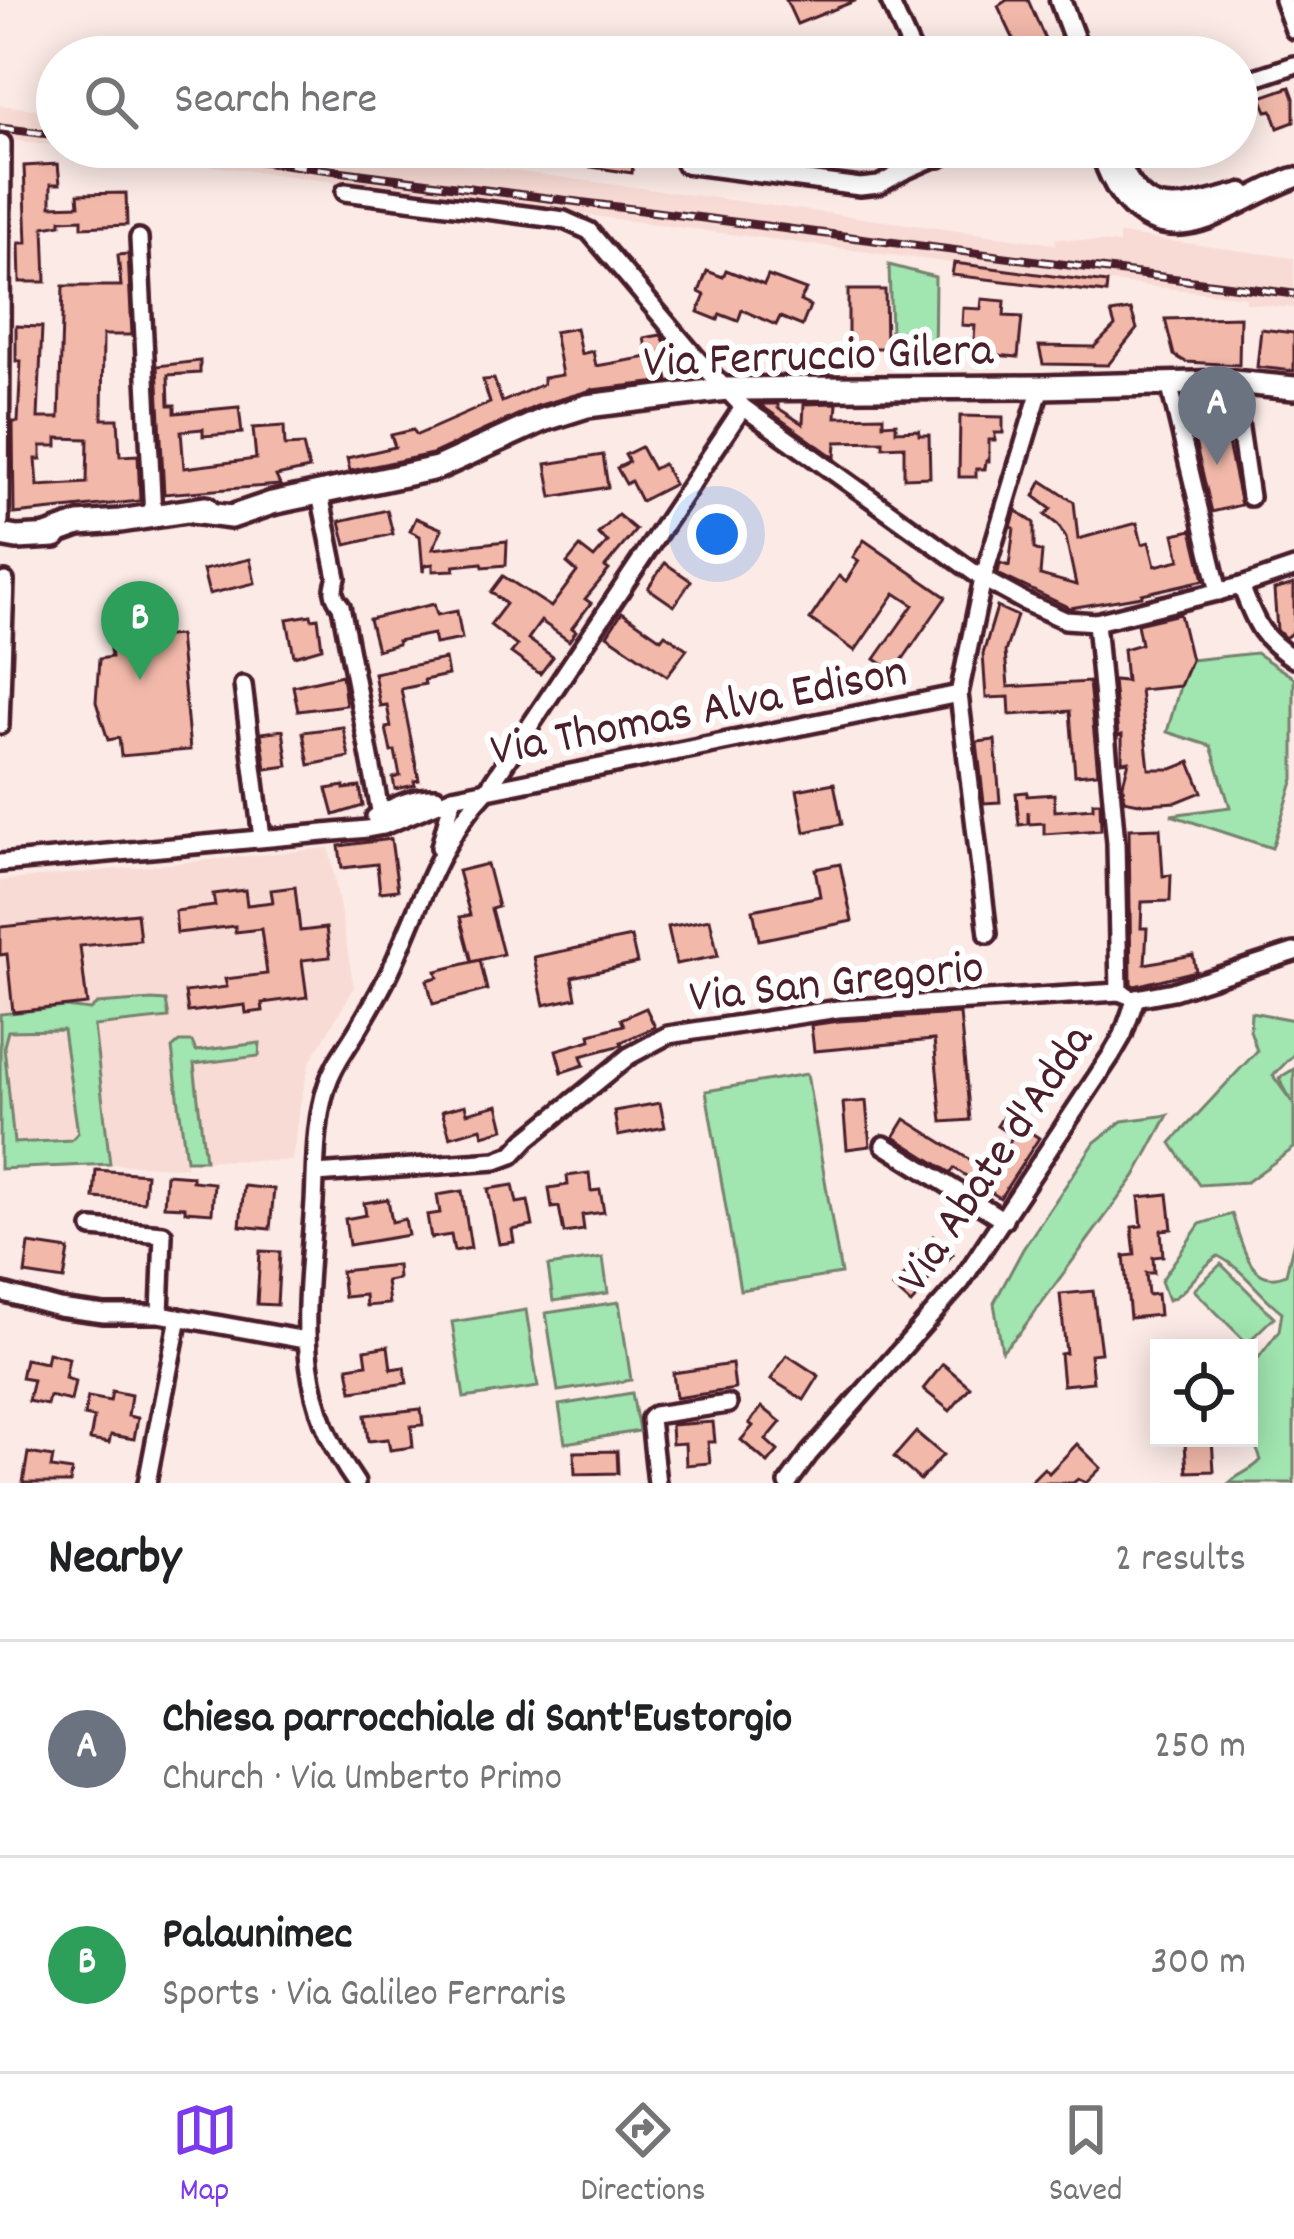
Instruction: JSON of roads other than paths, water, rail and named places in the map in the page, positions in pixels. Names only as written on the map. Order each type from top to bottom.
[{"type":"main road","name":"Via Ferruccio Gilera","points":[[6,540],[81,536],[119,521],[192,512],[231,517],[272,503],[437,468],[543,420],[587,406],[726,389],[1232,382],[1294,388]]},
{"type":"street","points":[[890,0],[906,36]]},
{"type":"street","points":[[1050,0],[1063,36]]},
{"type":"street","points":[[1060,0],[1073,36]]},
{"type":"street","points":[[1282,0],[1294,30]]},
{"type":"street","points":[[1258,77],[1294,64]]},
{"type":"street","points":[[0,521],[2,143]]},
{"type":"street","points":[[715,168],[860,187],[879,185],[906,168]]},
{"type":"street","points":[[1106,168],[1118,195],[1132,197]]},
{"type":"street","points":[[1121,168],[1144,215],[1162,222],[1191,222],[1285,181]]},
{"type":"street","points":[[345,192],[564,220],[589,231],[743,407],[982,579],[1065,620],[1096,622],[1294,568]]},
{"type":"street","points":[[139,238],[153,517]]},
{"type":"street","points":[[1232,382],[1250,497]]},
{"type":"street","points":[[1169,383],[1219,592]]},
{"type":"street","points":[[988,934],[959,694],[982,579],[1041,387]]},
{"type":"street","points":[[356,1483],[325,1427],[308,1370],[305,1340],[322,1102],[331,1074],[390,972],[439,856],[459,823],[487,790],[743,407]]},
{"type":"street","points":[[320,494],[338,578],[334,598],[341,606],[381,820]]},
{"type":"street","points":[[0,721],[5,581]]},
{"type":"street","points":[[1241,586],[1258,628],[1289,656]]},
{"type":"street","name":"Via Abate d'Adda","points":[[788,1483],[961,1282],[1123,1035],[1127,995],[1096,622]]},
{"type":"street","points":[[243,685],[262,838]]},
{"type":"street","name":"Via Thomas Alva Edison","points":[[381,820],[423,796],[487,790],[959,694]]},
{"type":"street","points":[[439,856],[453,796]]},
{"type":"street","name":"Via Thomas Alva Edison","points":[[0,862],[358,829],[453,796]]},
{"type":"street","name":"Via Thomas Alva Edison","points":[[415,812],[428,812],[445,826]]},
{"type":"street","name":"Via San Gregorio","points":[[316,1174],[496,1161],[512,1155],[629,1056],[668,1035],[838,1009],[1173,991],[1294,952]]},
{"type":"street","points":[[884,1145],[1004,1220]]},
{"type":"street","points":[[92,1228],[163,1234],[160,1314]]},
{"type":"street","points":[[0,1292],[59,1308],[160,1314],[305,1340]]},
{"type":"street","points":[[146,1483],[179,1317]]},
{"type":"street","points":[[657,1483],[650,1418],[728,1404]]},
{"type":"railway","points":[[0,128],[36,132]]},
{"type":"railway","points":[[314,168],[1294,294]]},
{"type":"place","name":"Chiesa parrocchiale di Sant'Eustorgio","points":[[1217,465]]},
{"type":"place","name":"Palaunimec","points":[[140,680]]}]
